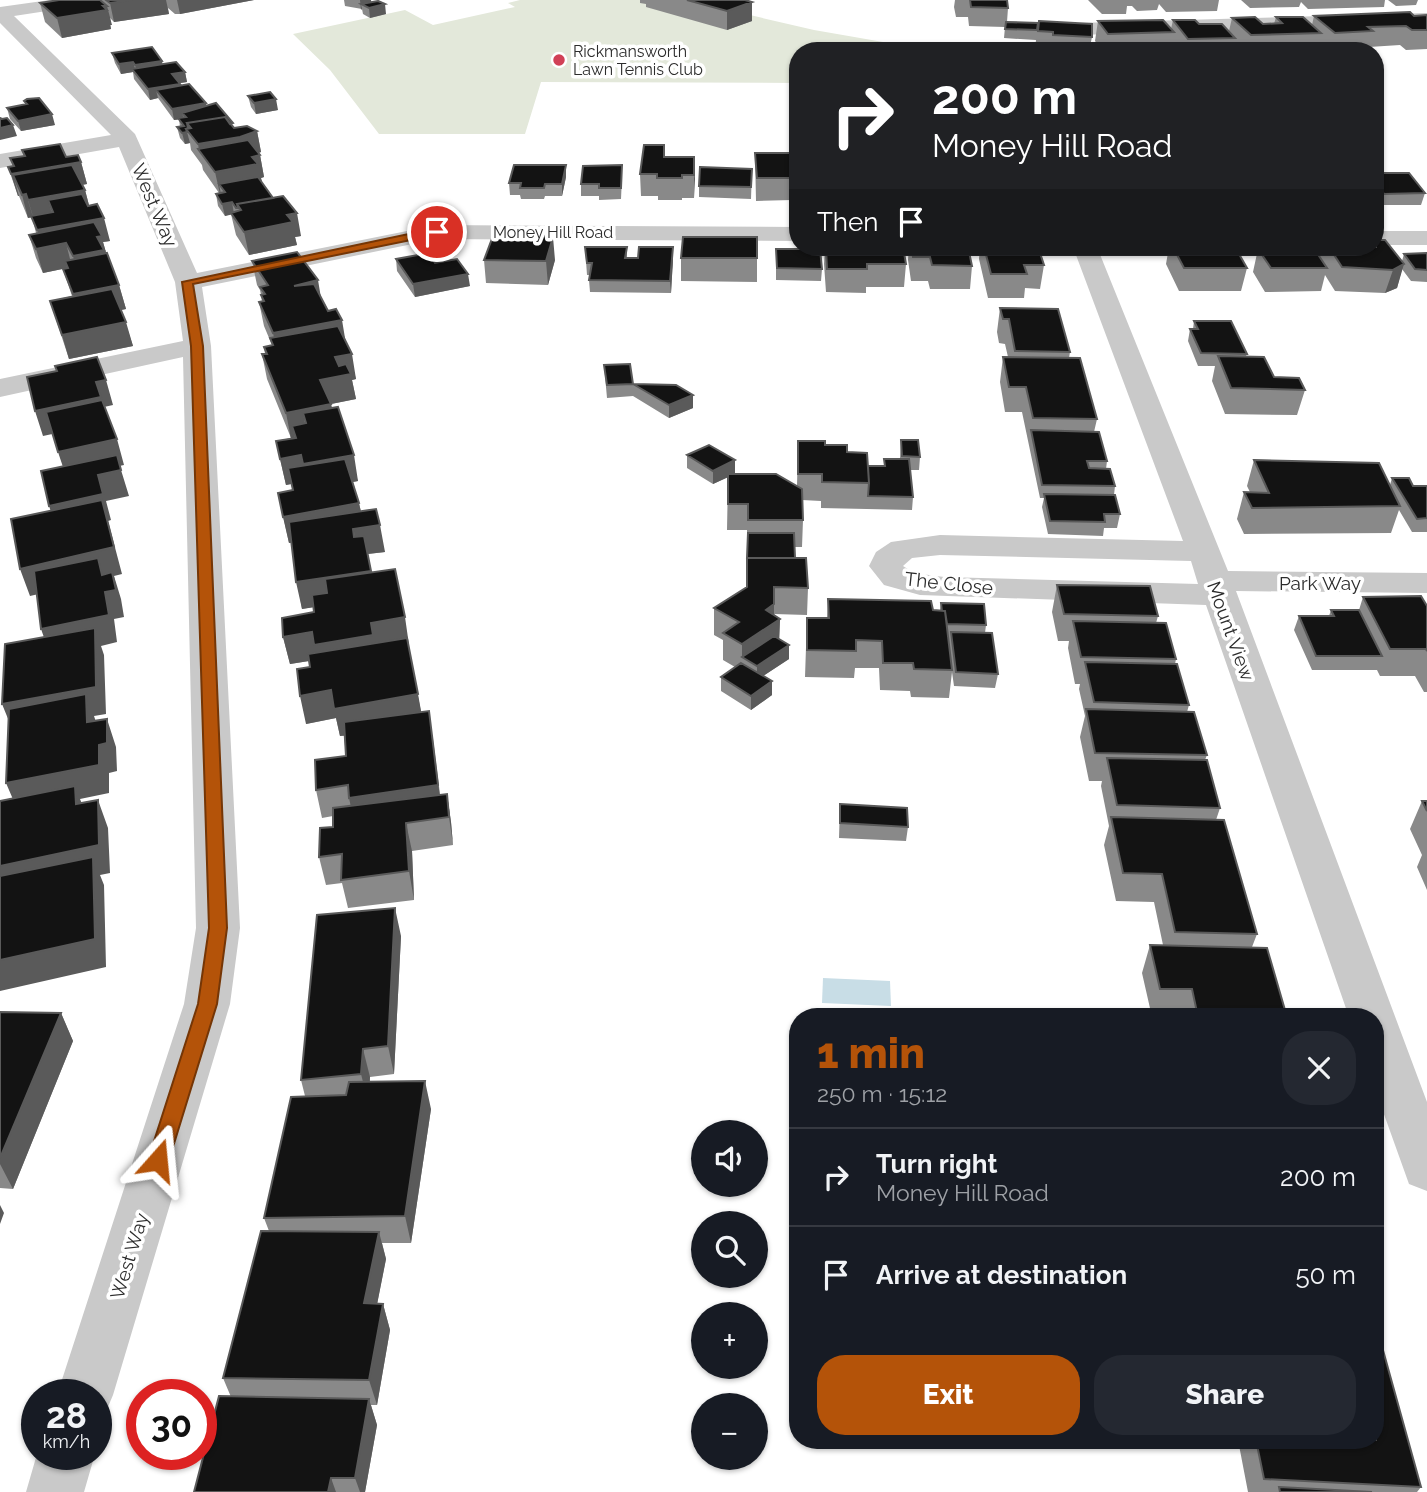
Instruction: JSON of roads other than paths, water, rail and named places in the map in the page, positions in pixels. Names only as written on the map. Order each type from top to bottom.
[{"type":"street","points":[[0,13],[86,0]]},
{"type":"street","name":"West Way","points":[[0,13],[127,139],[188,282],[197,346],[218,928],[207,1004],[90,1379]]},
{"type":"street","points":[[1078,30],[1427,19]]},
{"type":"street","points":[[0,161],[127,139]]},
{"type":"street","name":"Money Hill Road","points":[[188,282],[437,232],[789,234]]},
{"type":"street","points":[[1384,238],[1427,238]]},
{"type":"street","name":"Mount View","points":[[1088,256],[1212,576],[1369,1008]]},
{"type":"street","points":[[0,388],[197,346]]},
{"type":"street","name":"The Close","points":[[932,546],[1212,576],[944,587],[904,582],[894,577],[886,566],[888,559],[903,549],[932,546]]},
{"type":"street","name":"Park Way","points":[[1212,576],[1427,583]]},
{"type":"street","points":[[1384,1049],[1427,1169]]},
{"type":"street","points":[[55,1492],[61,1470]]},
{"type":"water","points":[[823,978],[890,981],[891,1006],[822,1003]]},
{"type":"place","name":"Rickmansworth Lawn Tennis Club","points":[[559,60]]}]
